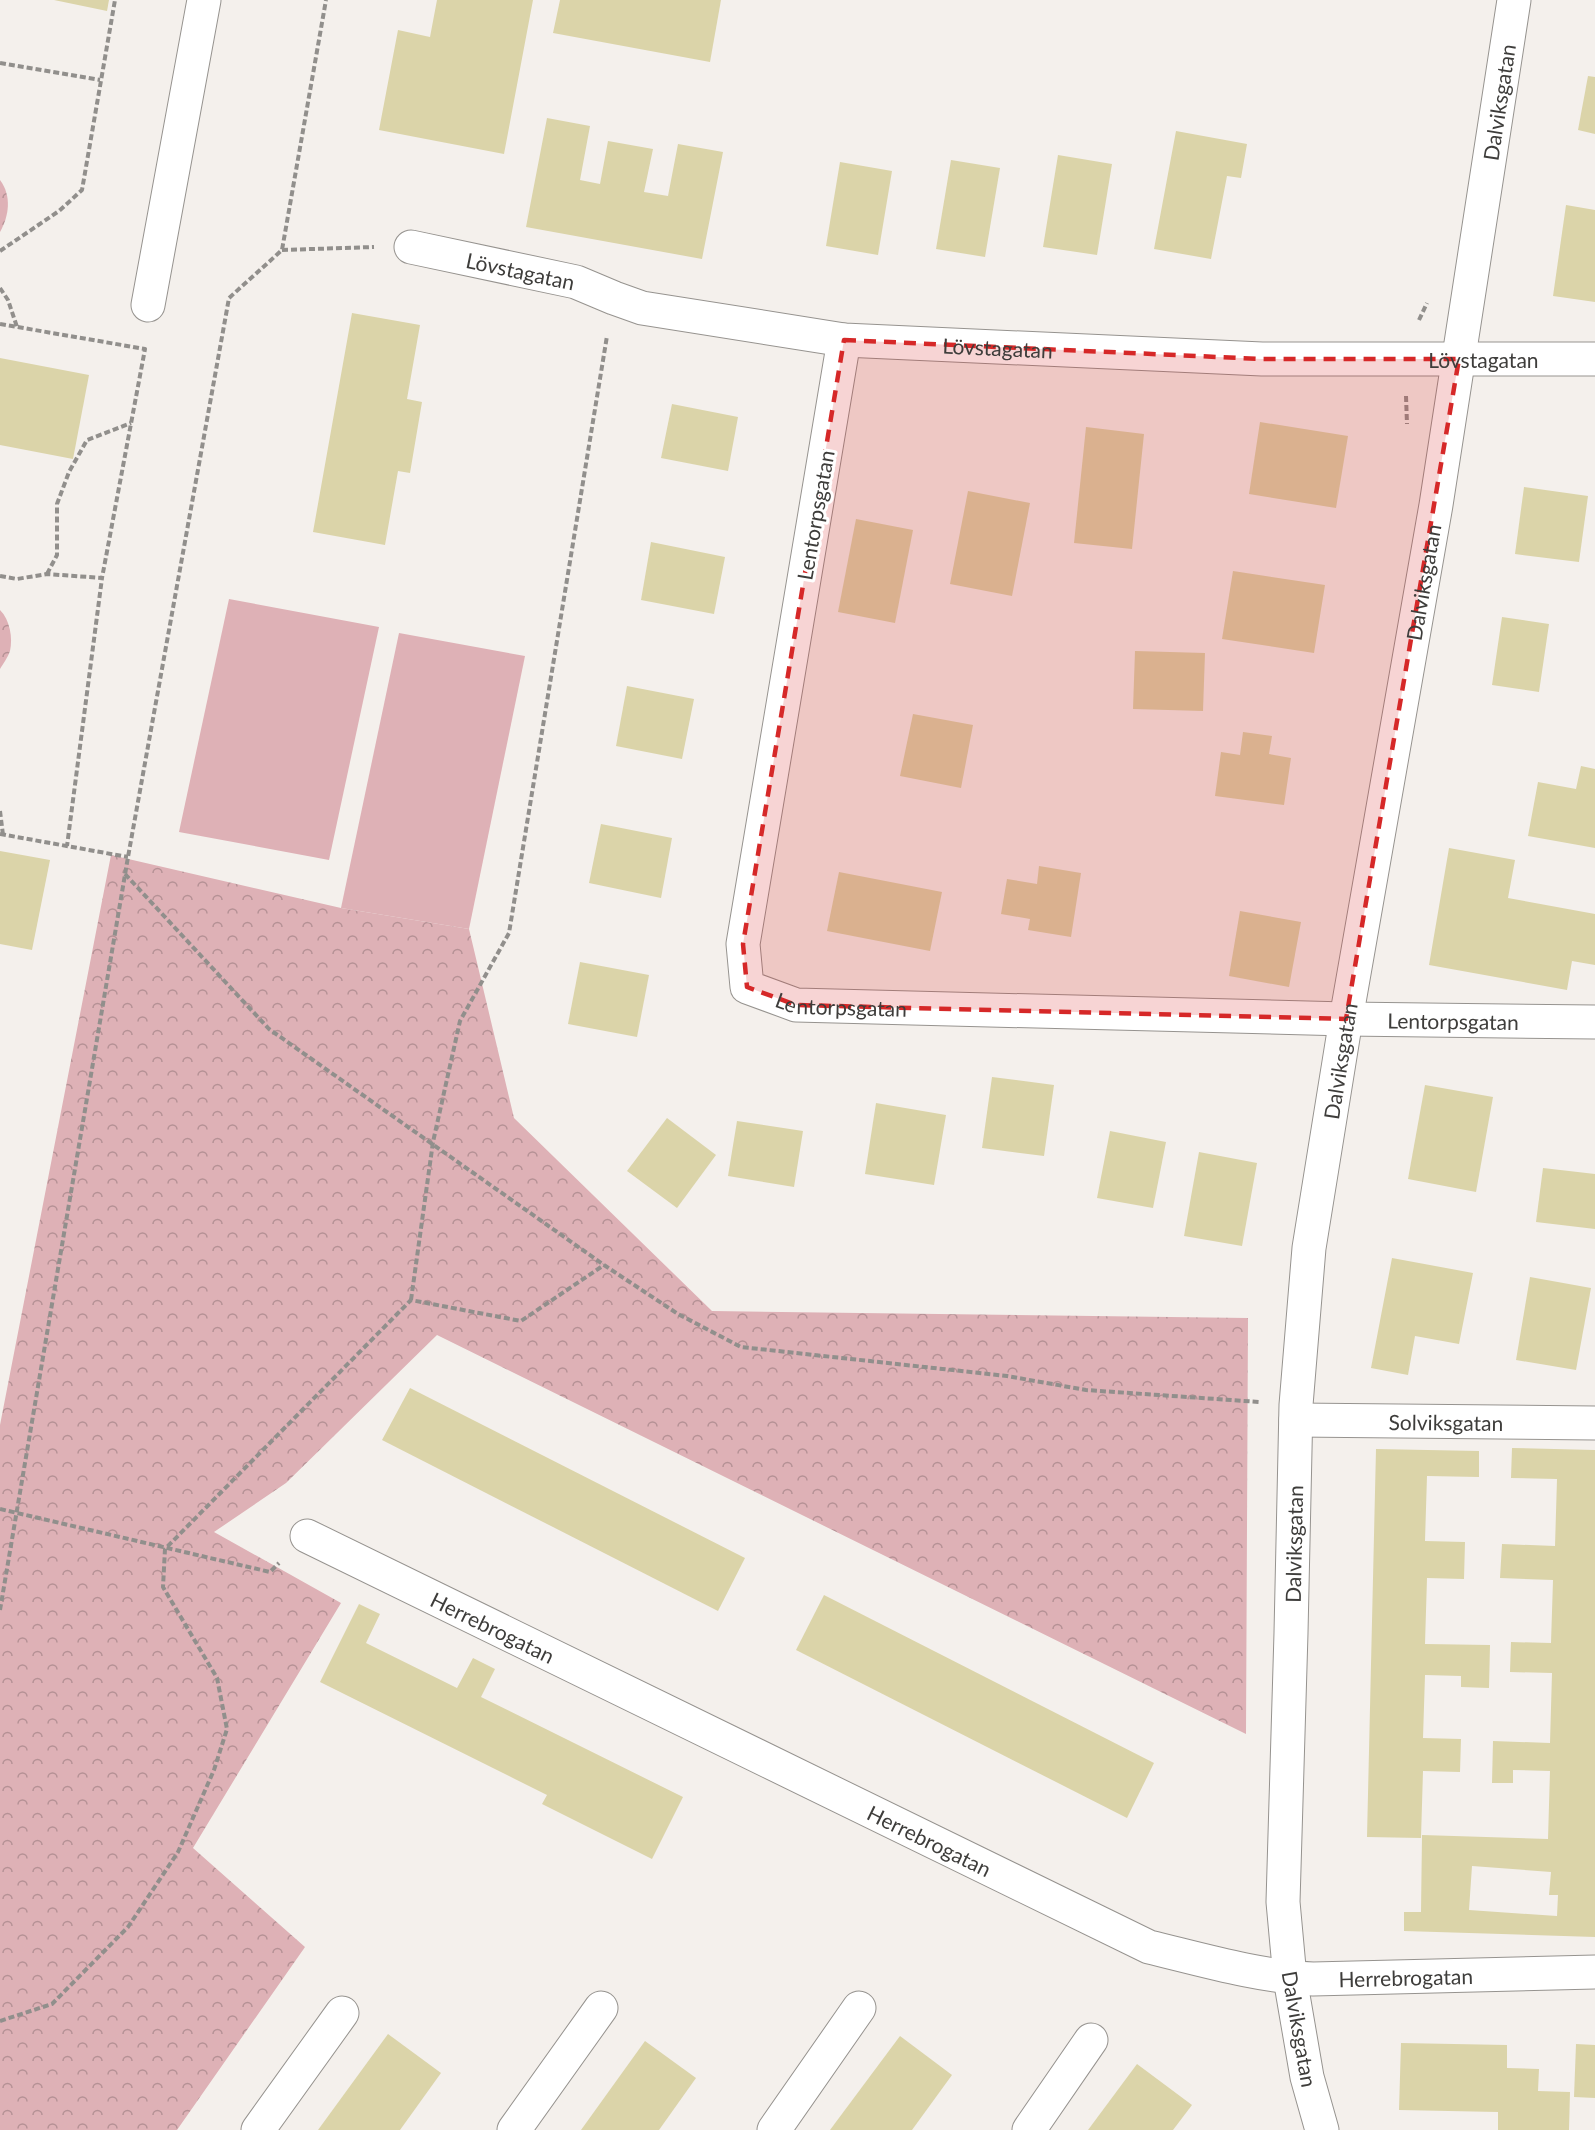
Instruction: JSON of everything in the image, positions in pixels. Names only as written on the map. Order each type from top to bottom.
[{"type":"street","points":[[148,305],[204,0]]},
{"type":"street","name":"Dalviksgatan","points":[[1322,2130],[1307,2077],[1290,1978],[1283,1902],[1296,1412],[1309,1248],[1346,1019],[1436,505],[1514,0]]},
{"type":"street","name":"Lövstagatan","points":[[411,246],[576,282],[642,308],[844,340],[1262,359],[1595,359]]},
{"type":"street","name":"Lentorpsgatan","points":[[844,340],[742,944],[747,987],[796,1005],[1346,1019],[1595,1022]]},
{"type":"street","name":"Solviksgatan","points":[[1296,1412],[1595,1423]]},
{"type":"street","name":"Herrebrogatan","points":[[307,1536],[1149,1947],[1249,1971],[1290,1978],[1595,1972]]},
{"type":"street","points":[[514,2130],[601,2008]]},
{"type":"street","points":[[774,2130],[859,2008]]},
{"type":"street","points":[[258,2130],[342,2013]]},
{"type":"street","points":[[1029,2130],[1091,2040]]},
{"type":"path","points":[[0,251],[59,211],[82,190],[115,0]]},
{"type":"path","points":[[0,1610],[125,874],[229,298],[282,250],[326,0]]},
{"type":"path","points":[[0,63],[100,80]]},
{"type":"path","points":[[282,250],[411,246]]},
{"type":"path","points":[[0,288],[8,300],[16,327]]},
{"type":"path","points":[[0,2021],[52,2004],[128,1927],[178,1852],[214,1770],[227,1729],[217,1678],[163,1587],[165,1549],[411,1300],[433,1142],[460,1021],[508,933],[614,298]]},
{"type":"path","points":[[0,324],[145,349],[102,578],[67,846]]},
{"type":"path","points":[[46,574],[57,555],[57,504],[69,472],[87,440],[131,423]]},
{"type":"path","points":[[0,576],[17,579],[46,574],[102,578]]},
{"type":"path","points":[[0,811],[2,834],[128,857]]},
{"type":"path","points":[[125,874],[269,1029],[678,1314],[741,1347],[1006,1376],[1086,1390],[1296,1412]]},
{"type":"path","points":[[411,1300],[521,1321],[604,1264]]},
{"type":"path","points":[[0,1509],[270,1572],[307,1536]]},
{"type":"highlighted area","points":[[844,340],[1262,359],[1459,359],[1346,1019],[796,1005],[747,987],[743,944]]},
{"type":"green space","points":[[0,180],[8,199],[8,206],[0,232]]},
{"type":"green space","points":[[229,599],[379,627],[329,860],[179,832]]},
{"type":"green space","points":[[0,610],[10,629],[11,646],[0,669]]},
{"type":"green space","points":[[399,633],[525,656],[469,929],[341,908]]},
{"type":"green space","points":[[111,855],[341,908],[469,929],[514,1118],[712,1311],[1248,1318],[1246,1734],[437,1335],[286,1483],[214,1532],[341,1603],[193,1848],[305,1947],[177,2130],[0,2130],[0,1425]]},
{"type":"building","points":[[54,0],[109,0],[107,11]]},
{"type":"building","points":[[437,0],[533,0],[504,154],[379,130],[398,30],[430,37]]},
{"type":"building","points":[[560,0],[721,0],[710,62],[553,33]]},
{"type":"building","points":[[1588,76],[1595,77],[1595,134],[1578,130]]},
{"type":"building","points":[[547,118],[590,126],[580,180],[600,184],[608,141],[653,149],[644,192],[668,196],[678,144],[723,152],[702,259],[526,227]]},
{"type":"building","points":[[1176,131],[1247,144],[1241,178],[1227,176],[1211,259],[1154,249]]},
{"type":"building","points":[[1058,155],[1112,164],[1097,255],[1043,247]]},
{"type":"building","points":[[951,160],[1000,168],[985,257],[936,249]]},
{"type":"building","points":[[840,162],[892,171],[878,255],[826,246]]},
{"type":"building","points":[[1566,205],[1595,210],[1595,302],[1553,296]]},
{"type":"building","points":[[352,313],[420,325],[407,399],[422,402],[410,473],[398,471],[385,545],[313,532]]},
{"type":"building","points":[[0,358],[89,375],[73,459],[0,445]]},
{"type":"building","points":[[672,404],[738,417],[728,471],[661,458]]},
{"type":"building","points":[[1260,422],[1348,436],[1336,508],[1249,494]]},
{"type":"building","points":[[1086,427],[1144,434],[1132,549],[1074,543]]},
{"type":"building","points":[[1524,487],[1588,496],[1579,562],[1515,554]]},
{"type":"building","points":[[968,491],[1030,503],[1012,596],[950,584]]},
{"type":"building","points":[[856,519],[913,530],[895,623],[838,612]]},
{"type":"building","points":[[651,542],[725,557],[714,614],[641,600]]},
{"type":"building","points":[[1233,571],[1325,585],[1314,653],[1222,639]]},
{"type":"building","points":[[1502,617],[1549,624],[1539,692],[1492,685]]},
{"type":"building","points":[[1135,651],[1205,653],[1203,711],[1133,709]]},
{"type":"building","points":[[627,686],[694,699],[682,759],[616,746]]},
{"type":"building","points":[[913,714],[973,725],[961,788],[900,776]]},
{"type":"building","points":[[1243,732],[1272,736],[1269,754],[1291,758],[1284,805],[1215,796],[1221,752],[1240,755]]},
{"type":"building","points":[[1581,766],[1595,769],[1595,848],[1528,836],[1538,782],[1576,789]]},
{"type":"building","points":[[601,824],[672,838],[661,898],[589,883]]},
{"type":"building","points":[[1449,848],[1515,860],[1508,898],[1595,914],[1595,965],[1572,961],[1567,990],[1429,965]]},
{"type":"building","points":[[0,851],[50,860],[32,950],[0,944]]},
{"type":"building","points":[[1039,866],[1081,873],[1071,937],[1028,930],[1030,919],[1001,914],[1007,879],[1037,884]]},
{"type":"building","points":[[839,872],[942,892],[930,951],[827,931]]},
{"type":"building","points":[[1240,911],[1301,922],[1289,987],[1229,976]]},
{"type":"building","points":[[580,962],[649,975],[637,1037],[568,1024]]},
{"type":"building","points":[[992,1077],[1054,1085],[1044,1156],[982,1148]]},
{"type":"building","points":[[1425,1085],[1493,1097],[1476,1192],[1408,1179]]},
{"type":"building","points":[[876,1103],[946,1115],[934,1185],[865,1174]]},
{"type":"building","points":[[667,1118],[716,1155],[677,1208],[627,1171]]},
{"type":"building","points":[[737,1121],[803,1131],[794,1187],[728,1176]]},
{"type":"building","points":[[1110,1131],[1166,1142],[1153,1208],[1097,1198]]},
{"type":"building","points":[[1199,1152],[1257,1163],[1242,1246],[1184,1236]]},
{"type":"building","points":[[1543,1168],[1595,1174],[1595,1229],[1536,1222]]},
{"type":"building","points":[[1392,1258],[1473,1273],[1459,1344],[1415,1336],[1408,1375],[1371,1368]]},
{"type":"building","points":[[1530,1277],[1591,1288],[1576,1370],[1516,1360]]},
{"type":"building","points":[[410,1388],[745,1558],[718,1611],[382,1440]]},
{"type":"building","points":[[1512,1448],[1595,1450],[1595,1937],[1404,1931],[1404,1912],[1421,1912],[1422,1835],[1548,1839],[1550,1771],[1513,1770],[1513,1783],[1492,1783],[1493,1741],[1550,1743],[1552,1673],[1510,1672],[1511,1642],[1551,1643],[1553,1580],[1500,1578],[1502,1544],[1555,1546],[1557,1479],[1511,1478]],"holes":[[[1472,1866],[1551,1872],[1549,1895],[1558,1895],[1557,1916],[1469,1910]]]},
{"type":"building","points":[[1376,1449],[1479,1451],[1479,1477],[1427,1476],[1425,1541],[1465,1542],[1464,1579],[1427,1578],[1425,1644],[1490,1645],[1489,1688],[1461,1687],[1461,1676],[1425,1675],[1423,1738],[1461,1739],[1460,1772],[1423,1771],[1421,1838],[1367,1837]]},
{"type":"building","points":[[824,1595],[1154,1763],[1127,1818],[796,1650]]},
{"type":"building","points":[[359,1604],[380,1614],[366,1643],[457,1688],[473,1658],[495,1669],[481,1697],[683,1797],[652,1859],[542,1804],[547,1795],[320,1682]]},
{"type":"building","points":[[388,2034],[441,2073],[400,2130],[318,2130]]},
{"type":"building","points":[[900,2036],[952,2075],[912,2130],[830,2130]]},
{"type":"building","points":[[645,2041],[696,2078],[659,2130],[581,2130]]},
{"type":"building","points":[[1401,2043],[1507,2045],[1507,2068],[1539,2069],[1538,2091],[1570,2092],[1569,2130],[1498,2130],[1498,2112],[1399,2110]]},
{"type":"building","points":[[1576,2044],[1595,2045],[1595,2098],[1574,2097]]},
{"type":"building","points":[[1137,2064],[1192,2105],[1173,2130],[1088,2130]]}]
